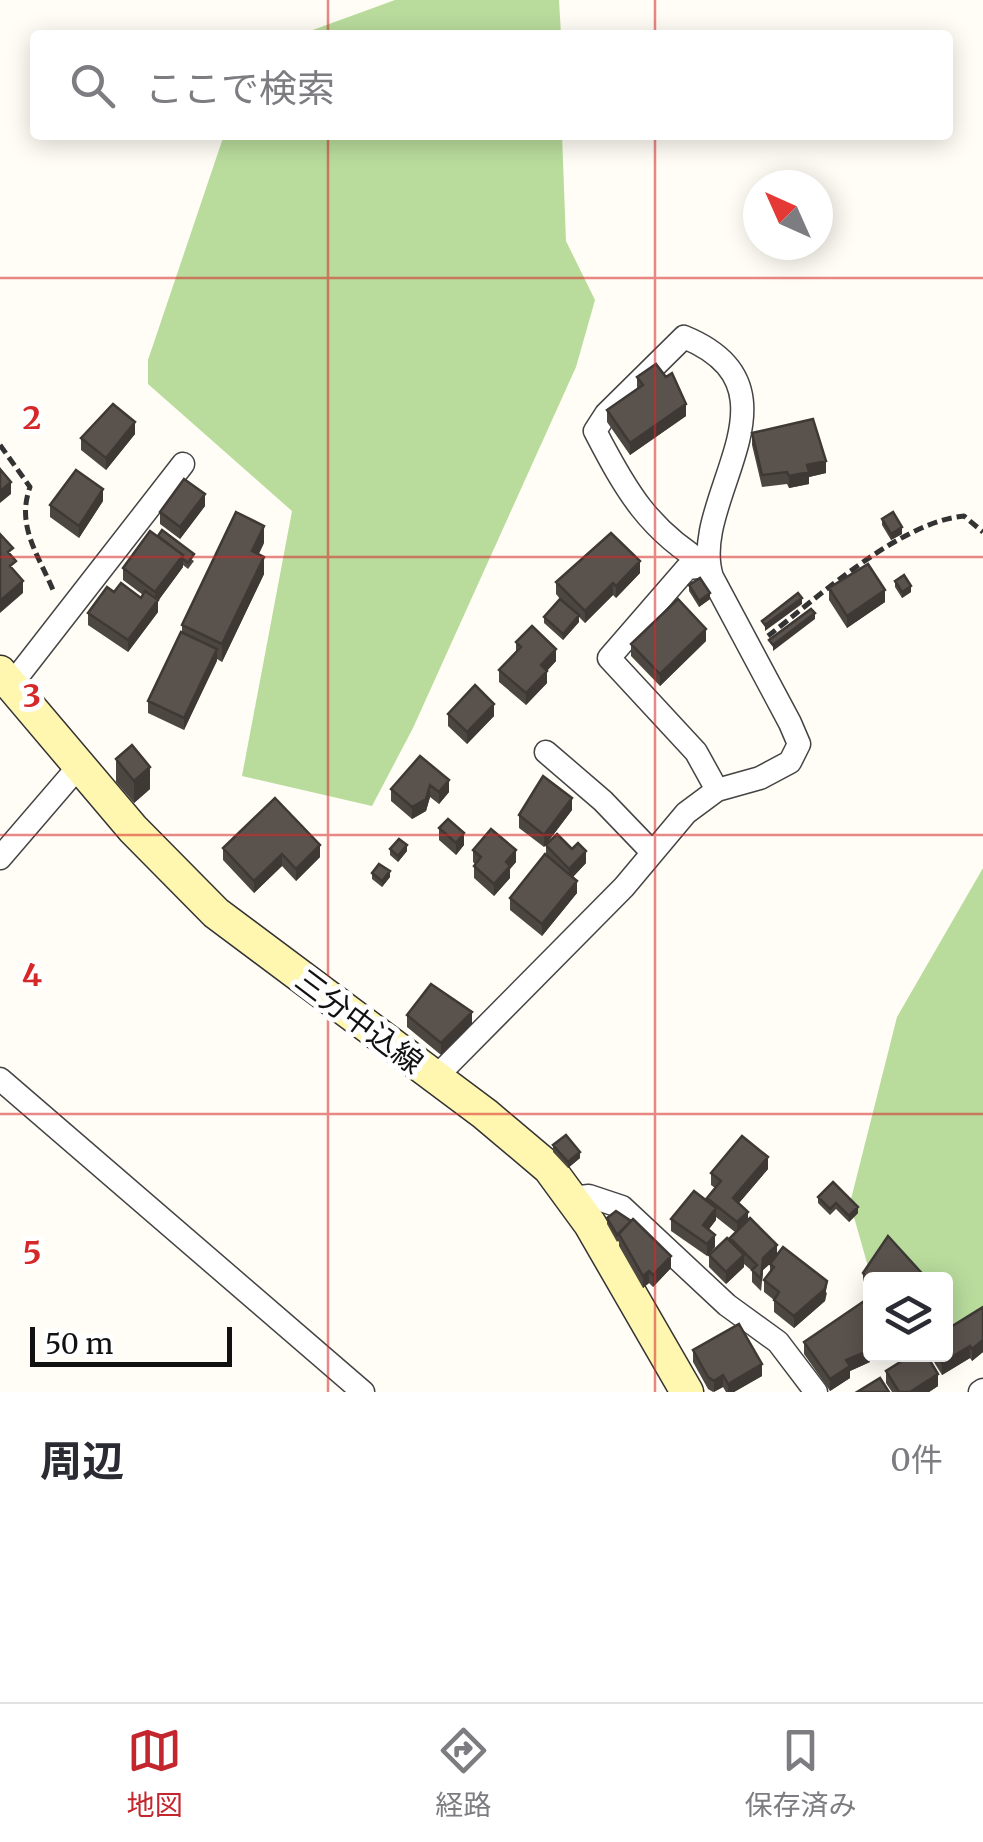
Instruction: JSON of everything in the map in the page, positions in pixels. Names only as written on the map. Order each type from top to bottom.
[{"type":"main road","name":"三分中込線","points":[[6,679],[172,872],[216,913],[549,1168],[688,1392]]},
{"type":"street","points":[[434,1078],[624,887],[686,813],[717,790],[778,770],[796,754],[796,736],[705,554],[741,426],[742,395],[732,371],[712,348],[684,337],[606,414],[595,431],[630,498],[676,547],[708,566]]},
{"type":"street","points":[[6,679],[66,618],[183,464]]},
{"type":"street","points":[[708,566],[687,568],[609,658],[696,752],[717,790]]},
{"type":"street","points":[[546,752],[603,801],[652,852]]},
{"type":"street","points":[[0,858],[79,766]]},
{"type":"street","points":[[0,1079],[363,1392]]},
{"type":"street","points":[[571,1198],[589,1196],[622,1208],[727,1304],[778,1342],[816,1392]]},
{"type":"path","points":[[0,445],[30,487],[22,508],[24,528],[66,618]]},
{"type":"path","points":[[752,648],[848,574],[924,528],[964,516],[983,532]]},
{"type":"green space","points":[[395,0],[559,0],[561,30],[313,30]]},
{"type":"green space","points":[[222,140],[562,140],[566,241],[595,300],[576,367],[413,728],[372,806],[242,776],[292,511],[148,384],[148,360]]},
{"type":"green space","points":[[983,868],[983,1345],[953,1339],[953,1272],[870,1272],[850,1203],[897,1017]]},
{"type":"building","points":[[656,364],[666,377],[672,373],[686,404],[630,443],[607,410],[643,385],[637,377]]},
{"type":"building","points":[[113,404],[135,422],[106,458],[81,438]]},
{"type":"building","points":[[813,419],[826,461],[807,465],[809,472],[762,475],[752,433]]},
{"type":"building","points":[[0,469],[11,482],[0,491]]},
{"type":"building","points":[[76,470],[103,489],[79,526],[50,505]]},
{"type":"building","points":[[184,479],[205,494],[180,527],[160,512]]},
{"type":"building","points":[[236,512],[264,526],[252,551],[264,557],[222,644],[182,625]]},
{"type":"building","points":[[893,512],[902,527],[891,534],[882,519]]},
{"type":"building","points":[[162,530],[194,554],[188,563],[158,536]]},
{"type":"building","points":[[150,531],[183,555],[155,592],[123,568]]},
{"type":"building","points":[[611,533],[640,561],[585,611],[556,582]]},
{"type":"building","points":[[0,534],[13,548],[8,552],[16,561],[10,566],[23,581],[0,601]]},
{"type":"building","points":[[868,564],[885,590],[847,616],[829,588]]},
{"type":"building","points":[[904,575],[911,586],[902,592],[895,581]]},
{"type":"building","points":[[700,578],[710,593],[699,601],[689,585]]},
{"type":"building","points":[[121,583],[141,598],[145,591],[158,600],[128,640],[88,613],[107,587],[114,592]]},
{"type":"building","points":[[798,593],[802,598],[765,625],[762,621]]},
{"type":"building","points":[[560,599],[579,615],[563,634],[544,617]]},
{"type":"building","points":[[678,599],[706,629],[660,674],[631,644]]},
{"type":"building","points":[[811,609],[815,613],[773,645],[769,640]]},
{"type":"building","points":[[532,626],[556,649],[541,665],[547,671],[526,693],[499,670],[521,647],[516,642]]},
{"type":"building","points":[[181,632],[217,649],[184,718],[148,701]]},
{"type":"building","points":[[475,685],[494,704],[467,732],[448,714]]},
{"type":"building","points":[[132,745],[150,767],[134,781],[116,759]]},
{"type":"building","points":[[420,756],[449,780],[439,792],[430,785],[426,799],[412,807],[391,789]]},
{"type":"building","points":[[543,776],[572,798],[544,835],[519,815]]},
{"type":"building","points":[[275,798],[320,845],[296,869],[282,854],[254,881],[223,848]]},
{"type":"building","points":[[448,819],[464,833],[456,843],[439,828]]},
{"type":"building","points":[[491,829],[516,850],[506,862],[510,866],[494,884],[474,866],[481,857],[473,850]]},
{"type":"building","points":[[557,834],[572,849],[578,843],[586,851],[569,869],[546,845]]},
{"type":"building","points":[[399,839],[407,845],[398,856],[390,849]]},
{"type":"building","points":[[545,854],[577,881],[542,924],[510,898]]},
{"type":"building","points":[[379,864],[390,871],[382,881],[372,873]]},
{"type":"building","points":[[431,984],[472,1012],[441,1043],[407,1015]]},
{"type":"building","points":[[566,1135],[580,1152],[568,1162],[553,1145]]},
{"type":"building","points":[[742,1136],[768,1157],[733,1198],[748,1212],[737,1222],[707,1198],[721,1181],[711,1173]]},
{"type":"building","points":[[833,1182],[858,1207],[849,1216],[836,1203],[830,1209],[818,1197]]},
{"type":"building","points":[[694,1191],[716,1208],[703,1225],[715,1235],[707,1244],[671,1219]]},
{"type":"building","points":[[616,1211],[631,1221],[617,1235],[607,1218]]},
{"type":"building","points":[[750,1218],[777,1245],[763,1258],[761,1279],[752,1270],[757,1265],[730,1238]]},
{"type":"building","points":[[633,1219],[671,1256],[653,1275],[649,1271],[643,1276],[619,1234]]},
{"type":"building","points":[[888,1236],[921,1272],[864,1272]]},
{"type":"building","points":[[727,1238],[744,1255],[726,1272],[709,1255]]},
{"type":"building","points":[[783,1247],[827,1281],[825,1289],[794,1316],[774,1300],[779,1292],[764,1280]]},
{"type":"building","points":[[863,1302],[863,1353],[846,1360],[850,1366],[830,1379],[804,1342]]},
{"type":"building","points":[[983,1307],[983,1340],[953,1356],[953,1326]]},
{"type":"building","points":[[739,1324],[762,1364],[728,1384],[723,1375],[714,1381],[693,1350]]},
{"type":"building","points":[[900,1362],[931,1362],[938,1374],[910,1392],[899,1392],[886,1371]]},
{"type":"building","points":[[880,1378],[889,1392],[857,1392]]}]
